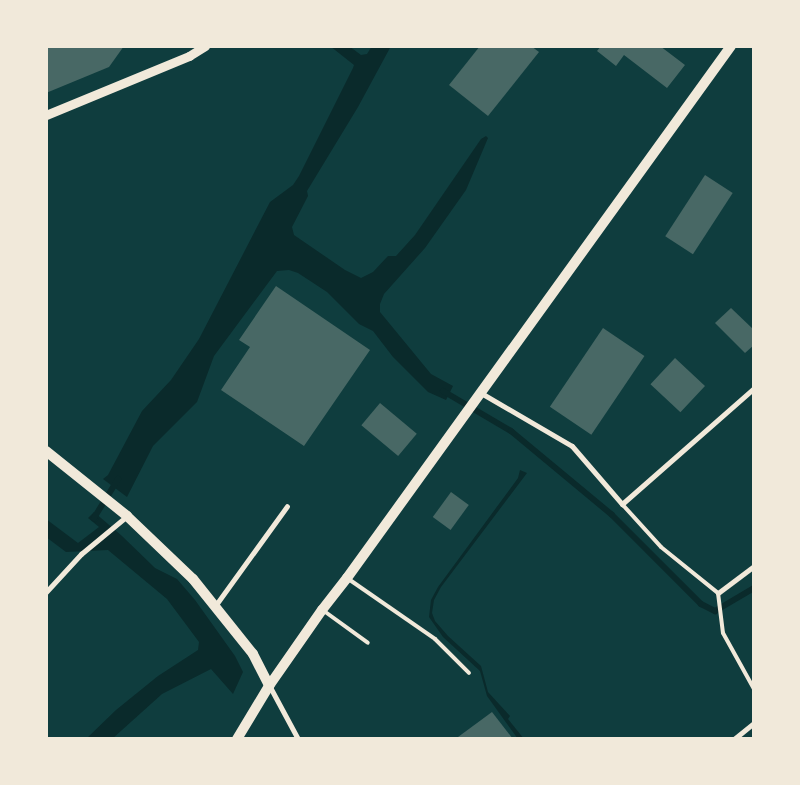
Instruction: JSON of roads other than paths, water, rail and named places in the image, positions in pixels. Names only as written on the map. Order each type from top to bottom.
[{"type":"main road","points":[[237,739],[269,686],[322,610],[731,46]]},
{"type":"main road","points":[[46,451],[127,516],[193,578],[253,654],[269,686]]},
{"type":"street","points":[[46,115],[189,56],[205,46]]},
{"type":"street","points":[[481,393],[572,446],[622,504],[754,388]]},
{"type":"street","points":[[215,606],[287,506]]},
{"type":"street","points":[[46,592],[81,554],[127,516]]},
{"type":"street","points":[[718,593],[754,566]]},
{"type":"street","points":[[269,686],[298,739]]},
{"type":"street","points":[[734,739],[754,723]]},
{"type":"lane","points":[[622,504],[661,547],[718,593],[723,634],[754,689]]},
{"type":"lane","points":[[347,578],[435,639],[469,673]]},
{"type":"lane","points":[[322,610],[368,644]]},
{"type":"water","points":[[330,46],[349,46],[361,55],[367,54],[372,46],[391,46],[358,107],[307,191],[308,196],[292,227],[294,235],[345,270],[361,278],[373,272],[388,256],[396,256],[415,235],[481,139],[486,136],[488,138],[466,190],[425,248],[384,294],[380,304],[380,312],[431,374],[453,386],[446,400],[428,392],[393,357],[373,331],[359,324],[327,292],[298,273],[289,270],[277,271],[214,356],[197,402],[153,446],[127,497],[103,479],[108,475],[142,411],[171,380],[199,339],[270,202],[293,185],[299,176],[353,68],[354,65]]},
{"type":"water","points":[[520,470],[527,473],[441,587],[434,600],[432,613],[435,621],[448,636],[481,666],[488,692],[510,716],[508,719],[524,739],[518,739],[487,696],[480,671],[443,637],[429,617],[431,600],[438,587],[518,478]]},
{"type":"water","points":[[94,512],[155,568],[177,579],[195,600],[235,656],[243,672],[233,694],[211,669],[162,694],[112,739],[86,739],[116,710],[158,676],[198,650],[199,642],[167,599],[108,550],[66,552],[46,537],[46,519],[78,543],[99,527],[88,518]]},
{"type":"waterway","points":[[443,391],[511,431],[612,515],[701,604],[715,611],[754,588]]},
{"type":"waterway","points":[[95,519],[118,479]]}]
